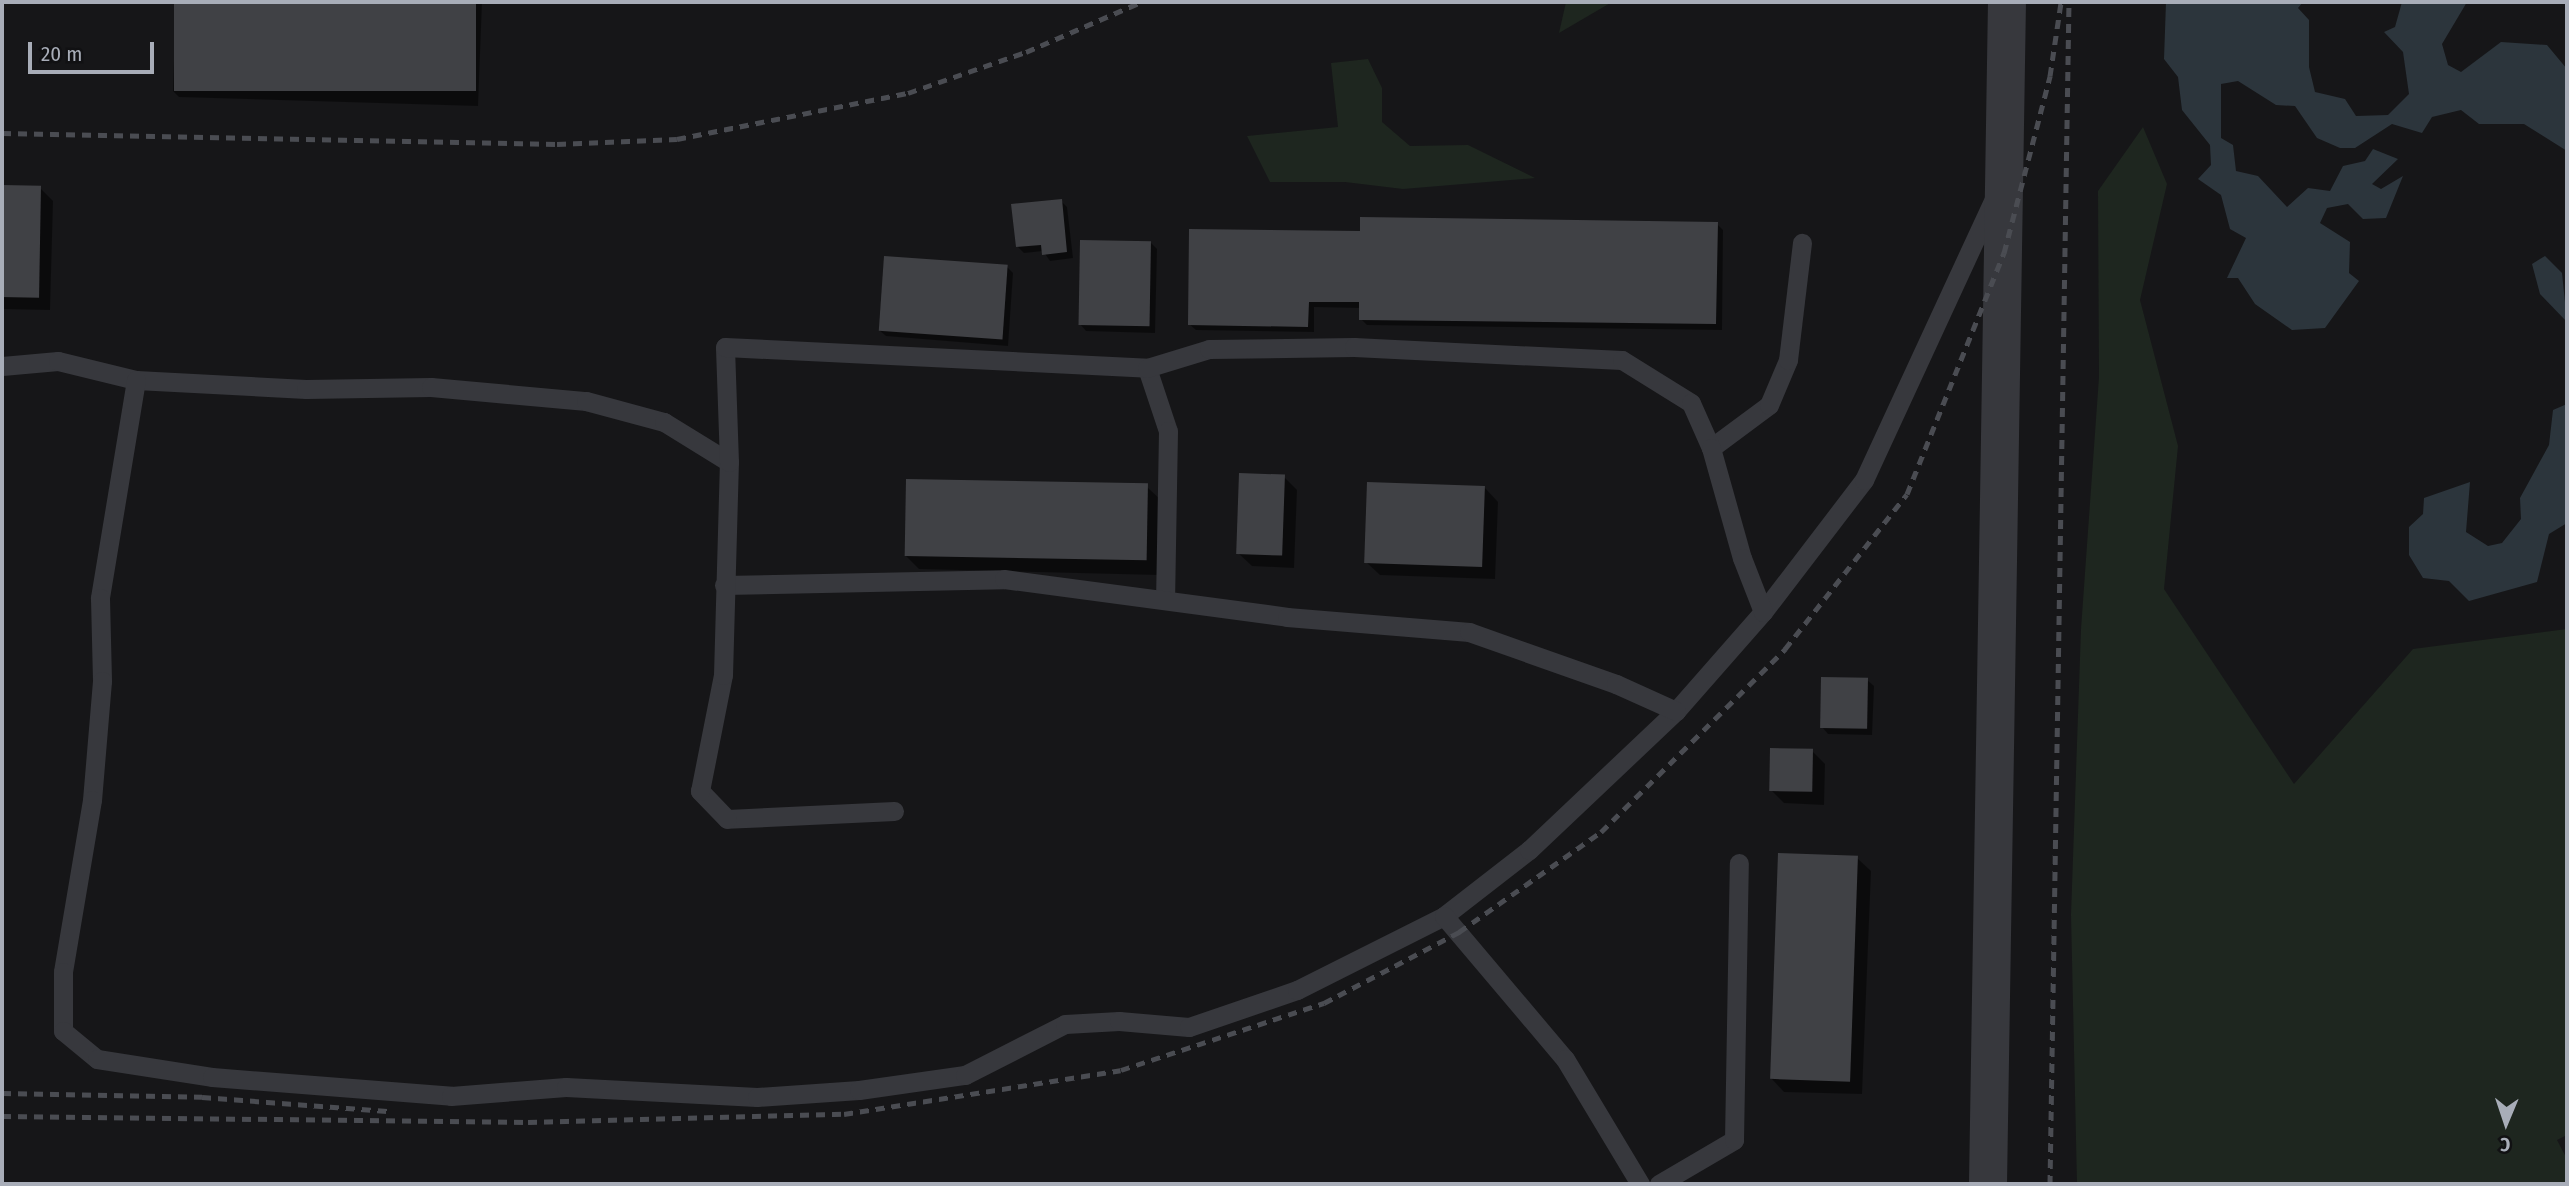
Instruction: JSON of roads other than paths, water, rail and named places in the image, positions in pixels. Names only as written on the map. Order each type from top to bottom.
[{"type":"street","points":[[1988,1184],[2007,2]]},
{"type":"lane","points":[[136,380],[100,598],[102,681],[92,800],[63,972],[63,1031],[97,1059],[212,1077],[452,1096],[566,1087],[757,1097],[859,1090],[965,1075],[1065,1024],[1119,1021],[1189,1027],[1297,990],[1444,916],[1529,850],[1676,711],[1763,612],[1864,480],[2005,173]]},
{"type":"lane","points":[[1711,448],[1769,405],[1788,360],[1802,243]]},
{"type":"lane","points":[[894,811],[727,819],[700,790],[723,675],[729,462],[725,346],[1147,368],[1223,348],[1354,347],[1622,360],[1691,403],[1711,448],[1742,558],[1763,612]]},
{"type":"lane","points":[[2,366],[58,361],[136,380],[306,389],[431,387],[586,401],[664,422],[729,462]]},
{"type":"lane","points":[[1147,368],[1168,431],[1165,600]]},
{"type":"lane","points":[[724,585],[1004,579],[1287,617],[1469,632],[1616,684],[1676,711]]},
{"type":"lane","points":[[1659,1184],[1734,1140],[1739,863]]},
{"type":"lane","points":[[1444,916],[1565,1059],[1640,1184]]},
{"type":"railway","points":[[2,133],[557,144],[677,139],[908,93],[1026,52],[1141,2]]},
{"type":"railway","points":[[2,1116],[528,1122],[844,1114],[1121,1070],[1324,1003],[1459,932],[1601,832],[1785,649],[1907,494],[2004,253],[2050,76],[2061,2]]},
{"type":"railway","points":[[2050,1184],[2069,2]]},
{"type":"railway","points":[[2,1093],[202,1097],[390,1111]]}]
